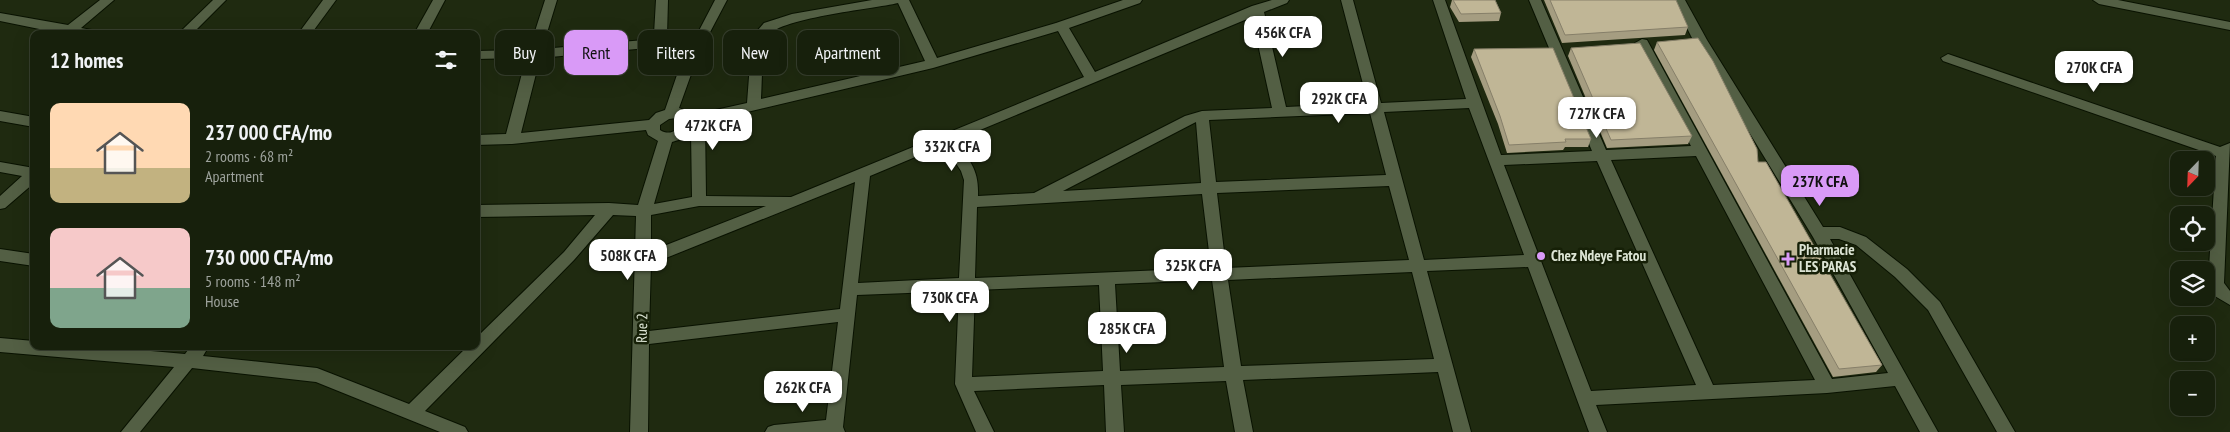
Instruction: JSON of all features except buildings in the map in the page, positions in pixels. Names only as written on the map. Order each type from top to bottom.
[{"type":"street","points":[[70,30],[108,0]]},
{"type":"street","points":[[188,30],[220,0]]},
{"type":"street","points":[[307,30],[330,0]]},
{"type":"street","points":[[422,30],[439,0]]},
{"type":"street","points":[[542,30],[551,0]]},
{"type":"street","points":[[554,52],[647,44],[660,36],[662,0]]},
{"type":"street","points":[[671,113],[676,94],[703,32],[721,0]]},
{"type":"street","points":[[754,107],[758,37],[770,26],[792,18],[895,0]]},
{"type":"street","points":[[902,0],[933,64]]},
{"type":"street","points":[[694,120],[683,133],[666,138],[656,135],[652,128],[658,118],[671,113],[694,120],[933,64],[1061,26],[1136,0]]},
{"type":"street","points":[[644,260],[795,201],[1283,0]]},
{"type":"street","points":[[1347,0],[1462,432]]},
{"type":"street","points":[[1443,0],[1438,0],[1455,51],[1598,432]]},
{"type":"street","points":[[1535,0],[1550,50],[1601,154],[1708,391]]},
{"type":"street","points":[[1679,0],[1700,40],[1819,233],[1929,432]]},
{"type":"street","points":[[2099,0],[2230,26]]},
{"type":"street","points":[[1258,9],[1280,112]]},
{"type":"street","points":[[0,17],[64,30]]},
{"type":"street","points":[[1061,26],[1092,78]]},
{"type":"street","points":[[1681,41],[1700,40]]},
{"type":"street","points":[[1642,43],[1827,386]]},
{"type":"street","points":[[1550,50],[1574,48]]},
{"type":"street","points":[[1455,51],[1475,51]]},
{"type":"street","points":[[480,55],[495,55]]},
{"type":"street","points":[[1948,58],[2228,152],[2216,283],[2218,290],[2230,299]]},
{"type":"street","points":[[512,138],[528,75]]},
{"type":"street","points":[[1037,198],[1190,120],[1202,116],[1474,103]]},
{"type":"street","points":[[0,116],[30,121]]},
{"type":"street","points":[[1202,116],[1232,373],[1244,432]]},
{"type":"street","points":[[694,120],[699,201]]},
{"type":"street","points":[[480,140],[653,124]]},
{"type":"street","name":"Rue 2","points":[[640,432],[644,212],[666,138]]},
{"type":"street","points":[[947,138],[968,170],[971,202],[963,384],[985,432]]},
{"type":"street","points":[[1495,160],[1700,150]]},
{"type":"street","points":[[0,167],[30,172]]},
{"type":"street","points":[[774,432],[835,429],[863,173]]},
{"type":"street","points":[[0,204],[30,177]]},
{"type":"street","points":[[971,202],[1209,188],[1395,180]]},
{"type":"street","points":[[480,211],[609,209],[644,212],[699,201],[795,201]]},
{"type":"street","points":[[483,334],[569,256],[609,209]]},
{"type":"street","points":[[1819,233],[1840,233],[1861,242],[1901,273],[1934,306],[2006,432]]},
{"type":"street","points":[[0,255],[30,259]]},
{"type":"street","points":[[851,289],[1534,261]]},
{"type":"street","points":[[1107,279],[1116,432]]},
{"type":"street","points":[[642,338],[848,314]]},
{"type":"street","points":[[0,345],[30,348]]},
{"type":"street","points":[[59,350],[188,361],[317,375],[411,413],[436,428],[458,432]]},
{"type":"street","points":[[130,432],[198,350]]},
{"type":"street","points":[[411,413],[468,350]]},
{"type":"street","points":[[963,384],[1444,365]]},
{"type":"street","points":[[1586,398],[1827,386],[1898,379]]},
{"type":"place","name":"Chez Ndeye Fatou","points":[[1541,256]]},
{"type":"place","name":"Pharmacie LES PARAS","points":[[1788,259]]}]
